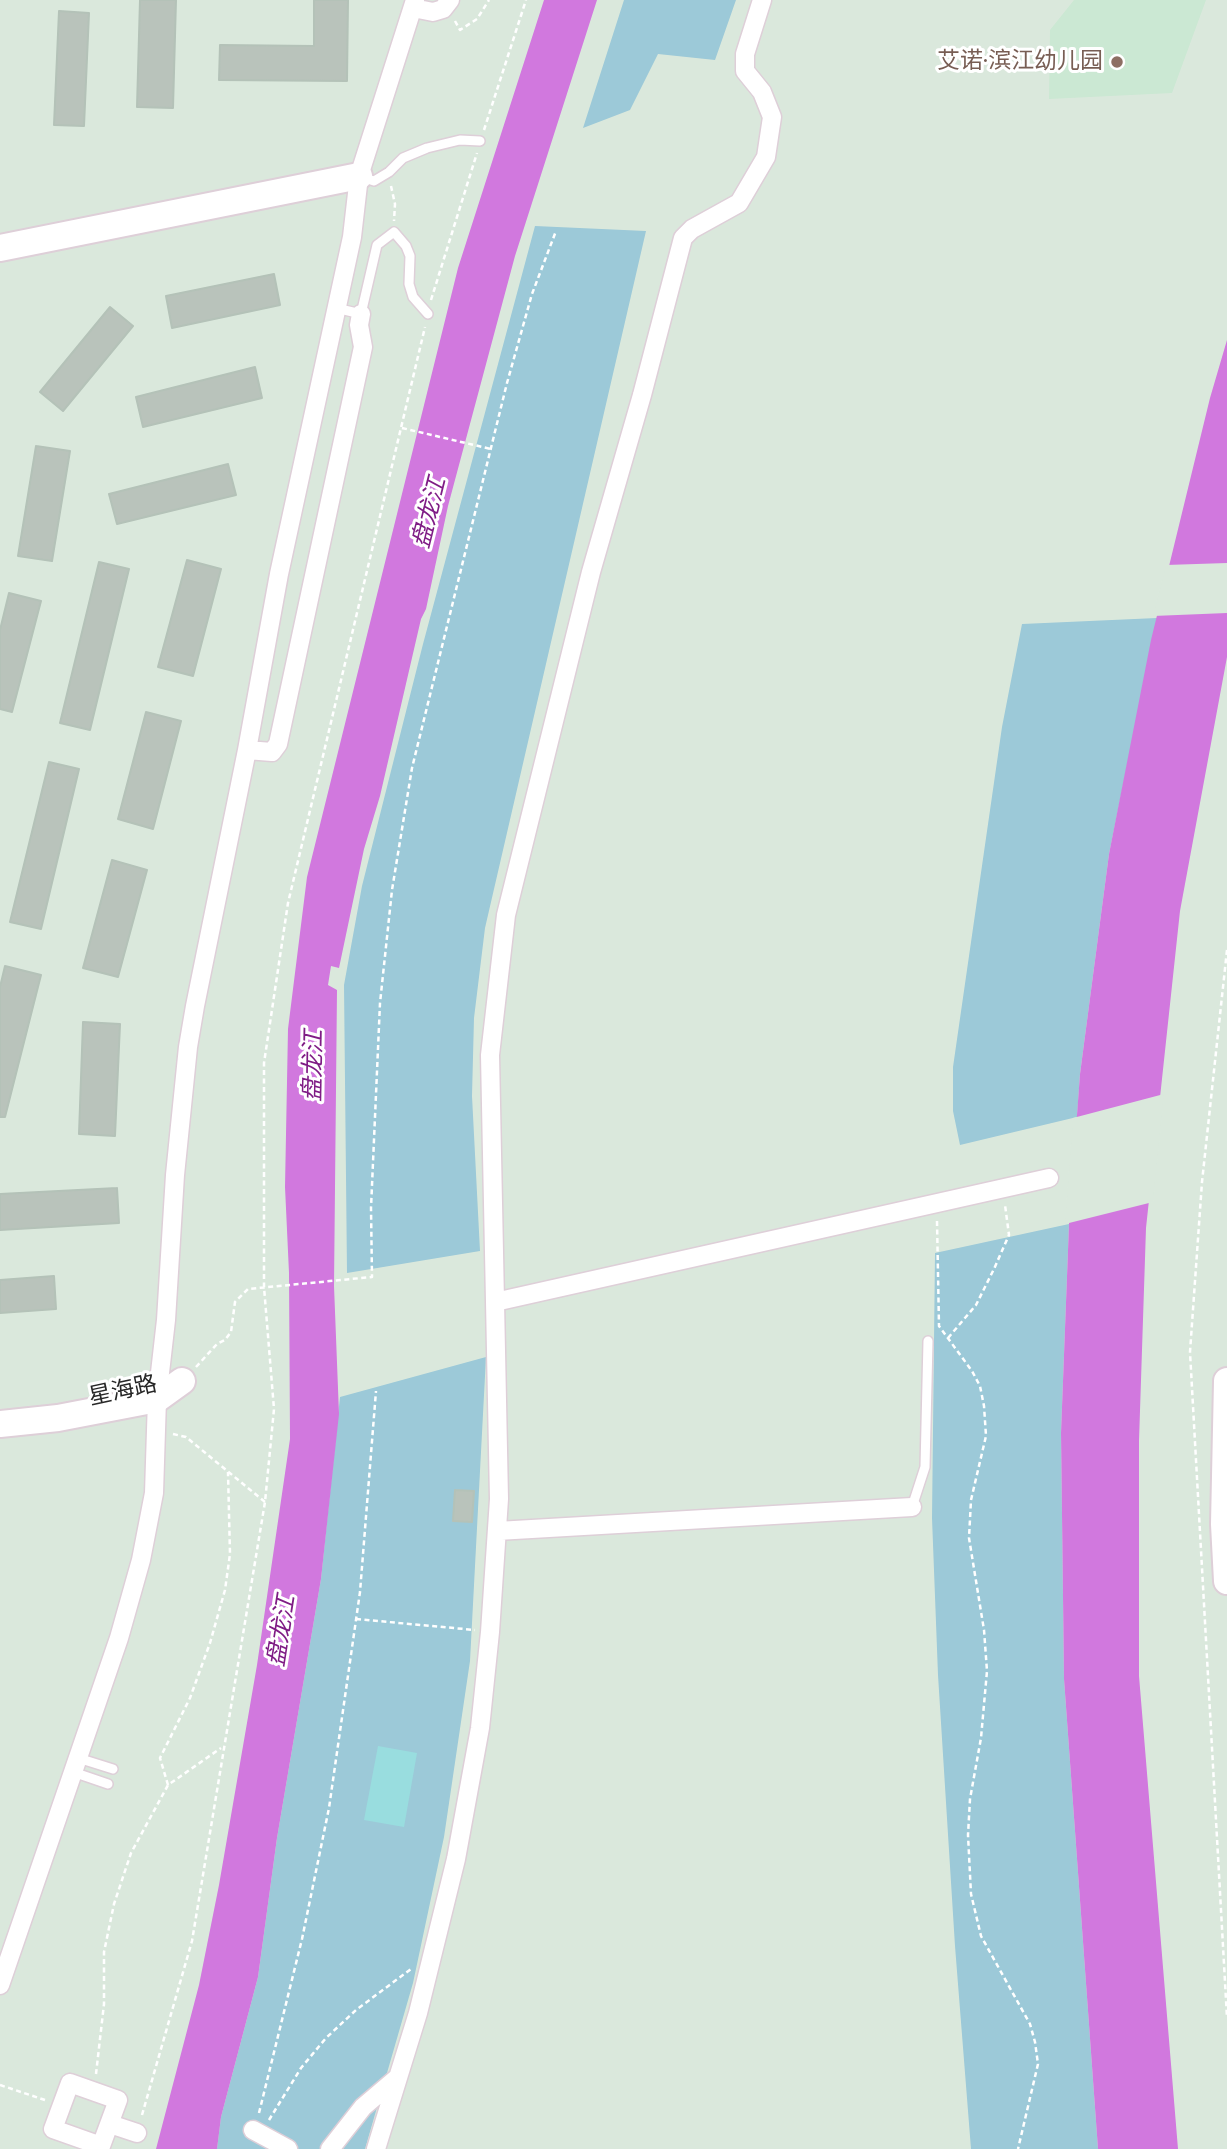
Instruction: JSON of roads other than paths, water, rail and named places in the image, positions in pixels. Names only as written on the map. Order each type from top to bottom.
[{"type":"street","points":[[376,2149],[457,1859],[481,1728],[499,1499],[490,1055],[506,915],[591,572],[683,239],[692,229],[739,203],[766,157],[772,117],[762,92],[745,71],[745,54],[762,0]]},
{"type":"street","points":[[0,1985],[119,1638],[141,1560],[154,1493],[157,1432],[166,1387],[166,1320],[175,1175],[188,1047],[279,574],[352,237],[372,175],[414,4],[433,12],[447,4]]},
{"type":"street","points":[[0,248],[372,175]]},
{"type":"street","points":[[247,750],[272,752],[278,744],[363,346],[359,325],[361,314]]},
{"type":"street","points":[[495,1302],[1049,1178]]},
{"type":"street","points":[[1227,1381],[1224,1524],[1227,1581]]},
{"type":"street","name":"星海路","points":[[0,1407],[68,1403],[166,1387]]},
{"type":"street","name":"星海路","points":[[0,1424],[58,1418],[166,1387]]},
{"type":"street","points":[[497,1531],[912,1507]]},
{"type":"street","points":[[330,2149],[363,2107],[398,2077]]},
{"type":"street","points":[[69,2083],[118,2100],[110,2124],[101,2146],[53,2129],[69,2083]]},
{"type":"street","points":[[110,2124],[137,2133]]},
{"type":"street","points":[[258,2132],[288,2149]]},
{"type":"lane","points":[[372,175],[427,148],[460,140],[481,141]]},
{"type":"lane","points":[[336,308],[361,314],[376,245],[394,232],[410,256],[409,284],[413,297],[428,314]]},
{"type":"lane","points":[[912,1507],[925,1467],[928,1341]]},
{"type":"lane","points":[[75,1765],[113,1769]]},
{"type":"lane","points":[[75,1765],[108,1784]]},
{"type":"water","name":"盘龙江","points":[[544,0],[597,0],[515,256],[448,506],[426,609],[421,619],[380,796],[364,849],[339,968],[331,966],[328,985],[337,990],[334,1286],[339,1414],[321,1579],[277,1838],[258,1977],[221,2117],[217,2149],[156,2149],[199,1985],[219,1885],[257,1665],[290,1439],[289,1273],[285,1187],[288,1029],[307,877],[458,268]]},
{"type":"water","points":[[1227,340],[1227,657],[1180,911],[1146,1228],[1139,1441],[1139,1676],[1178,2149],[1098,2149],[1064,1679],[1061,1433],[1069,1224],[1080,1074],[1109,854],[1151,640],[1210,398]]},
{"type":"place","name":"艾诺·滨江幼儿园","points":[[1117,62]]}]
